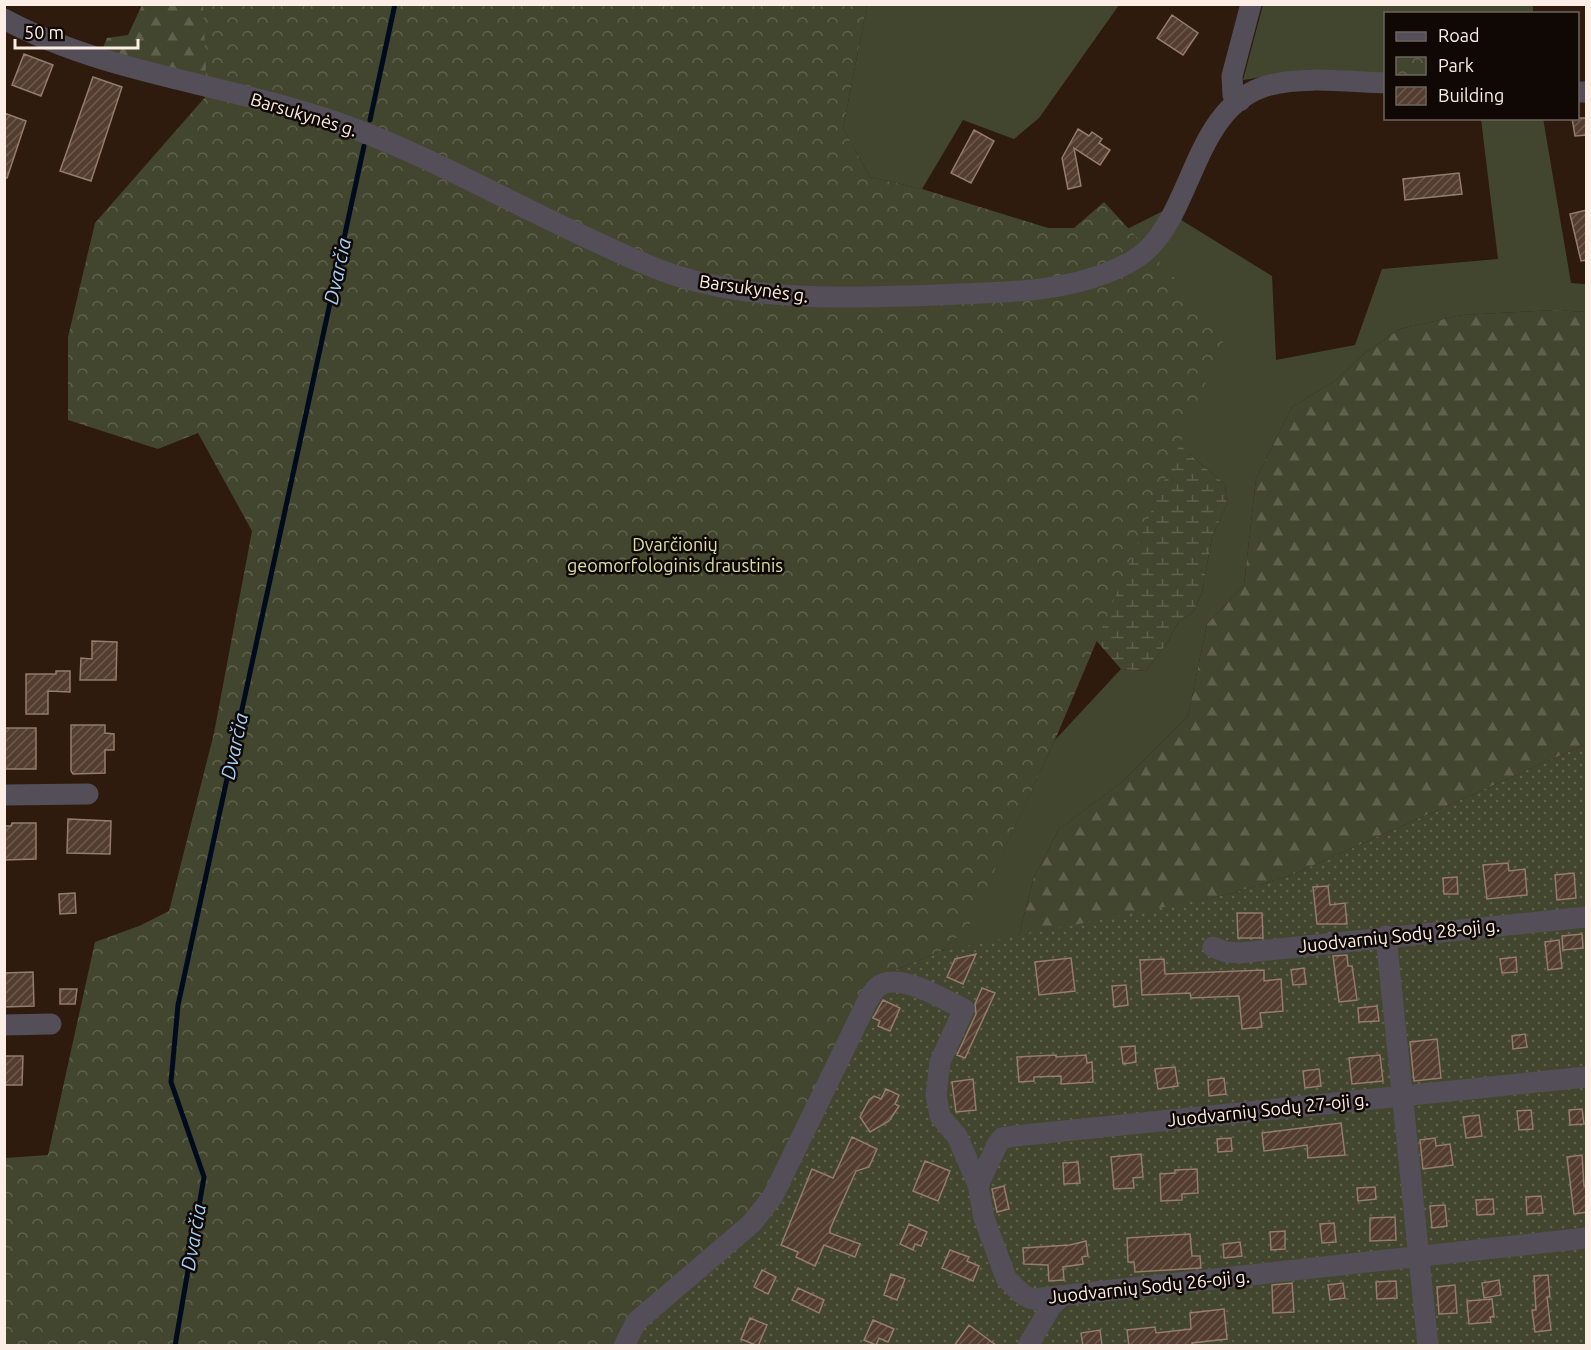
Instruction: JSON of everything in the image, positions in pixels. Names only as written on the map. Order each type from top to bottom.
[{"type":"street","points":[[1240,100],[1233,95],[1232,76],[1251,4]]},
{"type":"street","name":"Barsukynės g.","points":[[4,19],[32,34],[85,53],[324,117],[395,143],[541,217],[678,276],[728,288],[837,299],[1036,290],[1082,282],[1112,271],[1133,261],[1150,247],[1164,228],[1212,134],[1240,100],[1271,85],[1286,83],[1384,83]]},
{"type":"street","points":[[4,795],[88,794]]},
{"type":"street","name":"Juodvarnių Sodų 28-oji g.","points":[[1213,947],[1226,952],[1240,952],[1587,917]]},
{"type":"street","points":[[1386,936],[1428,1346]]},
{"type":"street","name":"Juodvarnių Sodų 26-oji g.","points":[[624,1346],[636,1322],[752,1223],[773,1196],[868,1000],[880,986],[894,982],[908,984],[964,1010],[940,1062],[936,1095],[940,1116],[957,1136],[978,1185],[984,1218],[1006,1278],[1022,1294],[1032,1299],[1587,1238]]},
{"type":"street","points":[[4,1025],[51,1024]]},
{"type":"street","name":"Juodvarnių Sodų 27-oji g.","points":[[978,1185],[1002,1138],[1587,1077]]},
{"type":"street","points":[[1028,1346],[1051,1306],[1062,1296]]},
{"type":"street","points":[[1032,1299],[1041,1322]]},
{"type":"green space","points":[[142,5],[438,5],[397,135],[101,52],[107,38],[128,35]]},
{"type":"green space","name":"Dvarčionių geomorfologinis draustinis","points":[[203,5],[867,5],[843,128],[870,177],[922,189],[1048,228],[1074,228],[1104,202],[1226,334],[1055,740],[968,928],[941,951],[890,972],[762,1202],[615,1345],[5,1346],[5,1158],[48,1155],[95,942],[139,926],[169,911],[214,733],[252,531],[198,433],[158,449],[68,420],[68,337],[95,223],[207,95]]},
{"type":"green space","points":[[867,5],[1119,5],[1039,118],[1014,139],[963,120],[922,189],[870,177],[843,128]]},
{"type":"green space","points":[[1263,5],[1533,5],[1533,12],[1384,12],[1384,76],[1294,72],[1243,80]]},
{"type":"green space","points":[[1481,120],[1543,120],[1571,283],[1586,284],[1586,312],[1554,310],[1462,315],[1400,329],[1366,352],[1336,380],[1292,407],[1256,479],[1244,585],[1207,624],[1188,716],[1123,781],[1059,829],[1034,877],[1018,938],[941,951],[968,927],[1055,740],[1121,669],[1146,671],[1168,642],[1178,622],[1193,612],[1202,593],[1212,537],[1227,504],[1225,484],[1189,454],[1016,285],[1165,210],[1272,276],[1276,360],[1355,345],[1382,269],[1498,259]]},
{"type":"green space","points":[[1554,310],[1586,312],[1586,744],[1294,874],[1230,894],[1018,938],[1034,877],[1059,829],[1123,781],[1188,716],[1207,624],[1244,585],[1256,479],[1292,407],[1336,380],[1366,352],[1400,329],[1462,315]]},
{"type":"green space","points":[[1182,437],[1189,454],[1225,484],[1227,504],[1212,537],[1202,593],[1193,612],[1178,622],[1168,642],[1146,671],[1121,669],[1060,599]]},
{"type":"green space","points":[[1586,744],[1586,1345],[615,1346],[762,1202],[862,1002],[890,972],[941,951],[1230,894],[1294,874]]},
{"type":"building","points":[[1172,15],[1198,33],[1183,55],[1157,38]]},
{"type":"building","points":[[24,54],[53,65],[41,96],[12,85]]},
{"type":"building","points":[[93,77],[122,87],[91,181],[60,171]]},
{"type":"building","points":[[4,113],[26,121],[7,178],[4,178]]},
{"type":"building","points":[[1587,118],[1587,135],[1575,136],[1572,120]]},
{"type":"building","points":[[1078,129],[1089,136],[1092,132],[1102,139],[1099,143],[1110,150],[1100,165],[1074,148],[1081,186],[1068,189],[1062,158]]},
{"type":"building","points":[[974,130],[994,141],[971,183],[951,173]]},
{"type":"building","points":[[1459,173],[1462,194],[1405,200],[1403,179]]},
{"type":"building","points":[[1587,210],[1587,260],[1581,261],[1570,214]]},
{"type":"building","points":[[92,641],[117,642],[116,680],[80,680],[81,658],[92,659]]},
{"type":"building","points":[[56,671],[70,671],[70,692],[48,691],[48,714],[26,714],[26,674],[56,674]]},
{"type":"building","points":[[71,725],[105,725],[105,733],[114,734],[114,750],[105,750],[105,773],[73,774],[71,771]]},
{"type":"building","points":[[4,728],[36,728],[36,769],[4,769]]},
{"type":"building","points":[[68,819],[111,821],[110,854],[67,853]]},
{"type":"building","points":[[12,823],[36,823],[36,859],[4,860],[4,826],[11,826]]},
{"type":"building","points":[[1508,863],[1509,871],[1525,869],[1527,895],[1487,899],[1483,865]]},
{"type":"building","points":[[1574,873],[1576,898],[1557,900],[1555,875]]},
{"type":"building","points":[[1457,877],[1458,894],[1444,894],[1443,878]]},
{"type":"building","points":[[1328,886],[1330,905],[1345,903],[1347,924],[1317,924],[1313,887]]},
{"type":"building","points":[[75,893],[76,913],[60,914],[59,894]]},
{"type":"building","points":[[1237,913],[1262,913],[1263,938],[1238,938]]},
{"type":"building","points":[[1582,934],[1583,948],[1563,950],[1562,936]]},
{"type":"building","points":[[1559,940],[1562,968],[1548,970],[1545,942]]},
{"type":"building","points":[[976,954],[963,984],[947,977],[955,959]]},
{"type":"building","points":[[1347,955],[1348,966],[1352,966],[1357,1000],[1339,1002],[1333,956]]},
{"type":"building","points":[[1516,957],[1517,972],[1502,973],[1500,959]]},
{"type":"building","points":[[1071,958],[1075,991],[1039,995],[1035,962]]},
{"type":"building","points":[[1164,959],[1165,974],[1264,970],[1264,981],[1281,979],[1283,1011],[1260,1013],[1262,1027],[1242,1029],[1239,996],[1191,998],[1190,993],[1142,995],[1140,960]]},
{"type":"building","points":[[1304,968],[1306,984],[1293,985],[1291,970]]},
{"type":"building","points":[[33,972],[34,1006],[4,1007],[4,973]]},
{"type":"building","points":[[1126,985],[1128,1005],[1114,1007],[1112,986]]},
{"type":"building","points":[[982,988],[995,993],[965,1058],[957,1055],[976,1014],[975,1004]]},
{"type":"building","points":[[60,989],[77,989],[75,1004],[60,1004]]},
{"type":"building","points":[[883,1000],[900,1008],[890,1031],[878,1026],[880,1021],[873,1018]]},
{"type":"building","points":[[1377,1006],[1379,1021],[1359,1022],[1358,1008]]},
{"type":"building","points":[[1525,1034],[1527,1047],[1513,1049],[1512,1036]]},
{"type":"building","points":[[1437,1039],[1441,1078],[1414,1081],[1410,1042]]},
{"type":"building","points":[[1135,1046],[1136,1062],[1123,1064],[1121,1047]]},
{"type":"building","points":[[1056,1055],[1056,1057],[1086,1055],[1087,1063],[1092,1062],[1093,1082],[1061,1084],[1061,1076],[1034,1077],[1034,1081],[1019,1082],[1017,1057]]},
{"type":"building","points":[[1380,1055],[1383,1081],[1352,1084],[1349,1058]]},
{"type":"building","points":[[4,1056],[23,1056],[22,1085],[4,1085]]},
{"type":"building","points":[[1175,1067],[1178,1086],[1158,1089],[1155,1069]]},
{"type":"building","points":[[1319,1069],[1321,1086],[1305,1088],[1303,1071]]},
{"type":"building","points":[[1224,1078],[1226,1094],[1209,1096],[1208,1080]]},
{"type":"building","points":[[973,1079],[976,1110],[956,1112],[952,1082]]},
{"type":"building","points":[[886,1089],[899,1095],[895,1104],[899,1106],[889,1121],[870,1132],[860,1117],[869,1100],[874,1096],[881,1099]]},
{"type":"building","points":[[1582,1109],[1584,1124],[1570,1125],[1569,1110]]},
{"type":"building","points":[[1531,1110],[1533,1129],[1519,1130],[1517,1111]]},
{"type":"building","points":[[1479,1115],[1482,1136],[1466,1138],[1463,1117]]},
{"type":"building","points":[[1341,1123],[1345,1155],[1308,1158],[1307,1145],[1264,1151],[1262,1133]]},
{"type":"building","points":[[852,1137],[877,1149],[869,1167],[856,1171],[830,1233],[860,1244],[855,1257],[824,1245],[815,1266],[796,1257],[798,1252],[781,1245],[812,1169],[833,1178]]},
{"type":"building","points":[[1231,1138],[1232,1151],[1218,1152],[1217,1139]]},
{"type":"building","points":[[1435,1138],[1436,1146],[1450,1144],[1453,1165],[1423,1169],[1420,1140]]},
{"type":"building","points":[[1141,1154],[1143,1177],[1133,1178],[1134,1188],[1114,1189],[1111,1157]]},
{"type":"building","points":[[1582,1155],[1584,1186],[1587,1186],[1587,1212],[1574,1214],[1567,1157]]},
{"type":"building","points":[[925,1161],[950,1171],[938,1201],[913,1191]]},
{"type":"building","points":[[1078,1162],[1080,1183],[1064,1184],[1063,1163]]},
{"type":"building","points":[[1197,1169],[1198,1193],[1182,1194],[1182,1200],[1161,1201],[1160,1174],[1175,1173],[1175,1170]]},
{"type":"building","points":[[1004,1186],[1009,1209],[997,1212],[992,1189]]},
{"type":"building","points":[[1375,1187],[1376,1199],[1358,1201],[1357,1188]]},
{"type":"building","points":[[1541,1196],[1543,1213],[1527,1214],[1526,1197]]},
{"type":"building","points":[[1493,1199],[1494,1214],[1477,1215],[1476,1200]]},
{"type":"building","points":[[1445,1205],[1447,1226],[1432,1228],[1430,1206]]},
{"type":"building","points":[[1395,1217],[1396,1240],[1370,1241],[1370,1218]]},
{"type":"building","points":[[1334,1223],[1336,1242],[1322,1243],[1320,1224]]},
{"type":"building","points":[[909,1224],[927,1232],[921,1246],[915,1244],[913,1250],[900,1244]]},
{"type":"building","points":[[1285,1231],[1285,1249],[1271,1250],[1270,1232]]},
{"type":"building","points":[[1190,1234],[1192,1256],[1200,1256],[1201,1268],[1135,1272],[1134,1262],[1128,1262],[1127,1238]]},
{"type":"building","points":[[1086,1241],[1088,1256],[1082,1257],[1083,1264],[1063,1267],[1064,1280],[1049,1281],[1048,1265],[1024,1264],[1023,1248],[1070,1245]]},
{"type":"building","points":[[1240,1242],[1242,1256],[1224,1258],[1223,1244]]},
{"type":"building","points":[[950,1250],[969,1257],[967,1261],[979,1266],[973,1281],[942,1268]]},
{"type":"building","points":[[762,1270],[776,1277],[768,1294],[754,1287]]},
{"type":"building","points":[[891,1274],[905,1279],[897,1300],[884,1295]]},
{"type":"building","points":[[1548,1275],[1550,1297],[1547,1297],[1551,1330],[1535,1332],[1532,1310],[1536,1310],[1534,1276]]},
{"type":"building","points":[[1499,1280],[1501,1295],[1484,1298],[1482,1283]]},
{"type":"building","points":[[1396,1281],[1397,1298],[1377,1299],[1376,1282]]},
{"type":"building","points":[[1292,1283],[1294,1312],[1273,1313],[1272,1285]]},
{"type":"building","points":[[1343,1283],[1345,1298],[1330,1300],[1328,1285]]},
{"type":"building","points":[[1455,1285],[1457,1313],[1439,1314],[1437,1287]]},
{"type":"building","points":[[798,1288],[824,1300],[819,1313],[792,1300]]},
{"type":"building","points":[[1492,1299],[1494,1317],[1490,1317],[1491,1322],[1469,1324],[1467,1301]]},
{"type":"building","points":[[1224,1309],[1227,1339],[1192,1343],[1192,1346],[1129,1346],[1127,1330],[1155,1327],[1156,1333],[1191,1329],[1190,1313]]},
{"type":"building","points":[[750,1318],[767,1325],[758,1346],[741,1339]]},
{"type":"building","points":[[873,1320],[894,1329],[888,1342],[879,1338],[876,1345],[864,1340]]},
{"type":"building","points":[[969,1325],[997,1346],[954,1346]]},
{"type":"building","points":[[1100,1330],[1102,1346],[1083,1346],[1081,1333]]},
{"type":"waterway","name":"Dvarčia","points":[[370,120],[395,4]]},
{"type":"waterway","name":"Dvarčia","points":[[175,1346],[204,1177],[171,1082],[178,1005],[364,146]]}]
